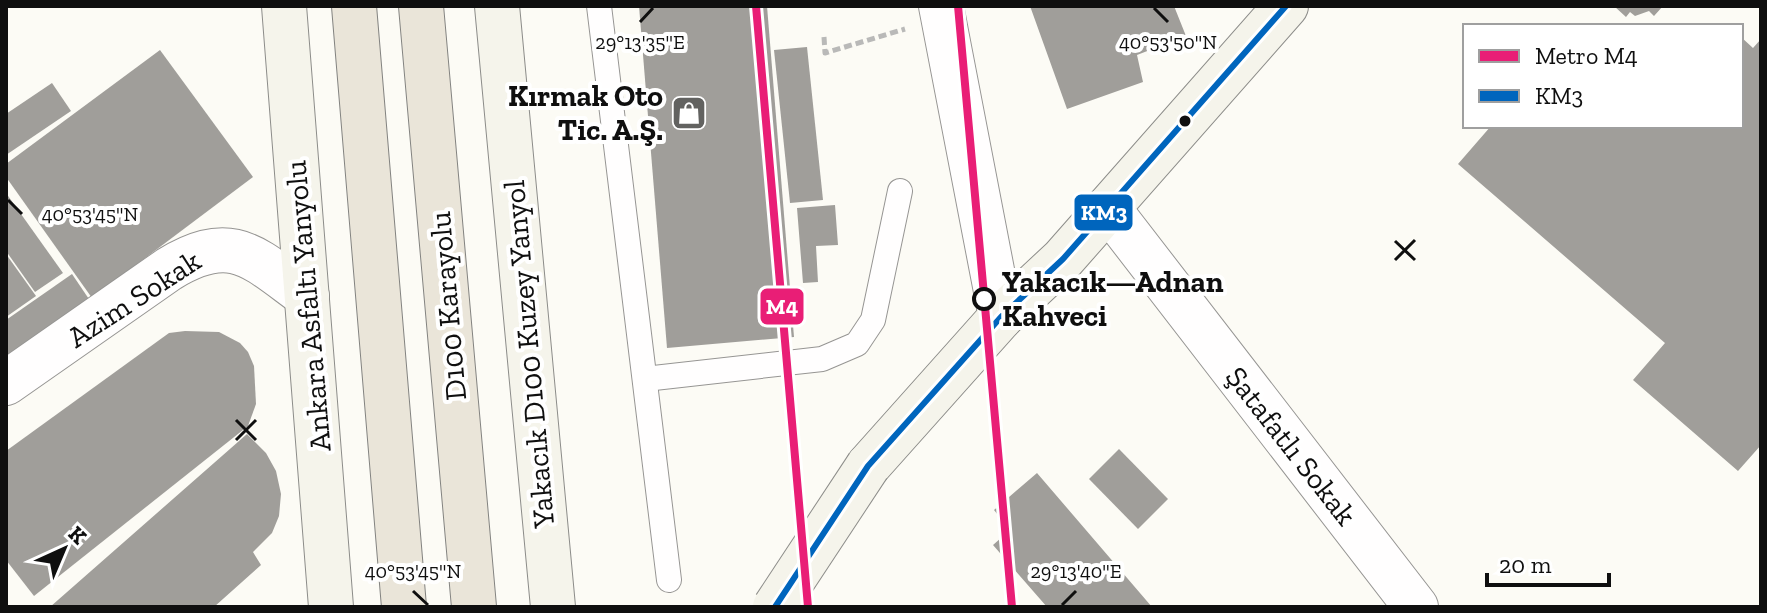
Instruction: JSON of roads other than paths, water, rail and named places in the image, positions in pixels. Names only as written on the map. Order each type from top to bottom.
[{"type":"highway","points":[[354,6],[404,607]]},
{"type":"highway","name":"D100 Karayolu","points":[[421,6],[474,607]]},
{"type":"main road","name":"Ankara Asfaltı Yanyolu","points":[[284,6],[331,607]]},
{"type":"main road","name":"Yakacık D100 Kuzey Yanyol","points":[[497,6],[553,607]]},
{"type":"main road","points":[[775,607],[868,466],[1001,317],[1063,259],[1286,6]]},
{"type":"street","points":[[942,12],[1001,317]]},
{"type":"street","name":"Şatafatlı Sokak","points":[[1108,208],[1416,607]]},
{"type":"street","name":"Azim Sokak","points":[[6,383],[169,269],[191,256],[214,249],[244,253],[307,296]]},
{"type":"lane","points":[[599,6],[669,580]]},
{"type":"lane","points":[[645,379],[822,359],[857,344],[873,320],[900,191]]},
{"type":"metro line","name":"M4","points":[[756,6],[808,607]]},
{"type":"metro line","name":"M4","points":[[958,6],[1012,607]]},
{"type":"place","name":"Kırmak Oto Tic. A.Ş.","points":[[689,113]]},
{"type":"place","name":"Yakacık—Adnan Kahveci","points":[[984,299]]}]
